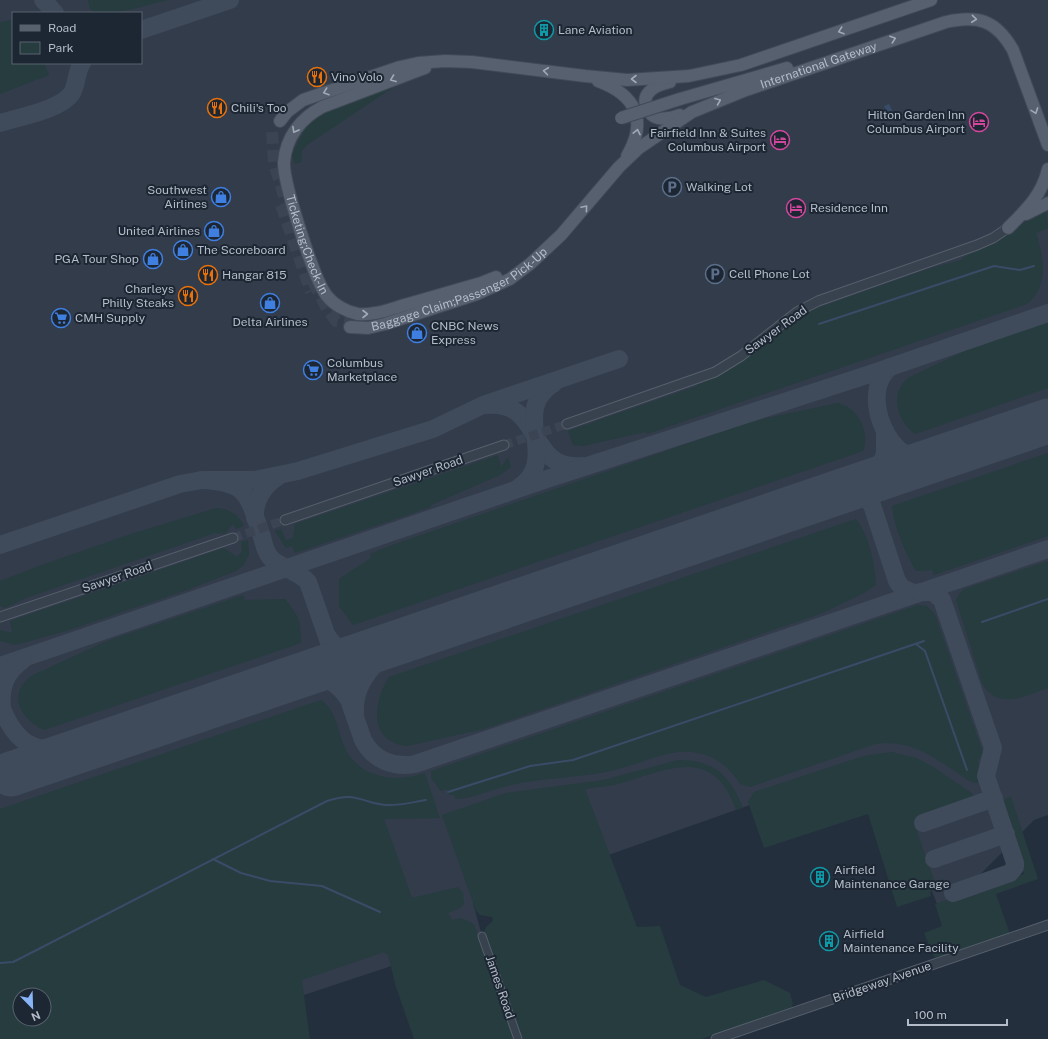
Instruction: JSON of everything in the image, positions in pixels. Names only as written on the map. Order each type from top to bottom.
[{"type":"main road","name":"International Gateway","points":[[472,62],[585,76],[645,79],[714,72],[741,65],[931,0]]},
{"type":"main road","name":"International Gateway","points":[[561,235],[619,167],[647,142],[692,112],[746,90],[956,20],[974,19],[989,23],[998,29],[1006,38],[1013,50],[1048,144]]},
{"type":"main road","points":[[621,118],[792,66],[854,53]]},
{"type":"main road","points":[[280,121],[286,112],[303,100],[400,67],[436,61],[472,62]]},
{"type":"main road","name":"Ticketing;Check-In","points":[[472,62],[445,64],[419,70],[322,107],[301,121],[288,146],[284,160],[286,181],[308,252],[325,293],[331,300],[344,309],[358,314],[372,314],[481,283],[502,275],[527,261],[561,235]]},
{"type":"main road","points":[[692,112],[666,118],[656,117],[648,110],[645,102],[646,96],[653,88],[664,83],[714,72]]},
{"type":"main road","points":[[585,76],[616,89],[629,100],[635,110],[638,122],[637,134],[628,154],[619,167]]},
{"type":"main road","points":[[1048,144],[1048,151]]},
{"type":"main road","points":[[1008,228],[1038,195],[1045,182],[1048,169]]},
{"type":"main road","points":[[1008,228],[1035,209],[1048,203]]},
{"type":"main road","name":"Baggage Claim;Passenger Pick-Up","points":[[350,327],[368,328],[385,324],[493,287],[520,272],[561,235]]},
{"type":"street","name":"Sawyer Road","points":[[567,424],[709,375],[741,356],[797,312],[818,301],[977,245],[993,238],[1008,228]]},
{"type":"street","name":"Sawyer Road","points":[[285,520],[504,445]]},
{"type":"street","name":"Sawyer Road","points":[[0,617],[233,538]]},
{"type":"street","name":"Bridgeway Avenue","points":[[716,1039],[1048,925]]},
{"type":"street","name":"James Road","points":[[482,936],[518,1039]]},
{"type":"shaded area","points":[[0,0],[1048,0],[1048,815],[1034,820],[941,914],[880,759],[473,903],[482,936],[171,1039],[0,1039]]},
{"type":"green space","points":[[88,0],[167,0],[139,8],[115,12],[96,12],[90,9]]},
{"type":"green space","points":[[12,20],[12,64],[44,64],[49,75],[0,94],[0,22]]},
{"type":"green space","points":[[400,83],[307,145],[302,151],[301,162],[295,164],[292,155],[310,123],[339,105]]},
{"type":"green space","points":[[1042,210],[1046,211],[1048,228],[1036,233],[1043,263],[1043,272],[1039,289],[1027,304],[647,434],[645,432],[583,446],[573,445],[568,431],[697,386],[738,364],[793,322],[812,310],[928,269],[961,260],[964,257],[1000,240]]},
{"type":"green space","points":[[1048,321],[1048,388],[915,434],[909,429],[900,415],[897,399],[902,384],[908,378],[969,349],[984,345],[984,343]]},
{"type":"green space","points":[[838,403],[852,410],[861,422],[865,436],[863,451],[353,625],[339,606],[339,579],[371,558],[370,554],[392,545],[753,421]]},
{"type":"green space","points":[[1048,453],[1048,536],[934,575],[932,570],[916,571],[901,540],[895,523],[892,506]]},
{"type":"green space","points":[[498,455],[501,467],[508,457],[511,467],[500,475],[431,505],[431,507],[295,553],[292,546],[286,548],[275,531],[281,529],[286,540],[293,538],[295,524]]},
{"type":"green space","points":[[216,508],[233,513],[239,518],[244,526],[236,529],[233,524],[225,534],[215,533],[26,598],[5,608],[0,606],[0,581],[125,536]]},
{"type":"green space","points":[[856,519],[868,542],[876,585],[862,594],[820,614],[484,729],[407,746],[394,743],[385,737],[380,729],[377,719],[377,709],[389,677]]},
{"type":"green space","points":[[248,540],[249,554],[244,565],[236,571],[187,590],[66,631],[15,645],[0,641],[0,630],[12,633],[10,621],[224,548],[237,557],[242,551],[241,542]]},
{"type":"green space","points":[[1048,561],[1048,688],[1012,699],[996,697],[988,692],[982,683],[956,600],[964,589]]},
{"type":"green space","points":[[243,595],[245,600],[285,599],[298,619],[301,643],[44,730],[28,719],[23,713],[19,705],[18,697],[25,682],[33,675],[107,641]]},
{"type":"green space","points":[[918,605],[927,606],[935,614],[983,753],[978,761],[982,777],[977,783],[971,782],[926,753],[914,748],[889,743],[875,744],[750,787],[740,784],[728,768],[717,760],[698,753],[688,752],[677,752],[657,756],[605,772],[515,784],[459,799],[455,798],[454,795],[448,794],[447,789],[441,791],[431,778],[431,771]]},
{"type":"green space","points":[[321,700],[330,709],[333,715],[345,748],[351,758],[360,766],[369,772],[392,778],[403,778],[425,773],[440,818],[384,819],[412,898],[458,887],[463,893],[464,904],[460,908],[448,913],[452,920],[461,918],[474,924],[515,1039],[414,1039],[396,987],[388,955],[384,952],[302,980],[310,1039],[0,1039],[0,809]]},
{"type":"green space","points":[[892,752],[916,758],[930,765],[973,794],[973,800],[969,804],[914,823],[937,889],[930,892],[931,896],[897,907],[868,814],[764,848],[748,802],[754,792],[864,756]]},
{"type":"green space","points":[[678,760],[702,763],[720,772],[733,787],[743,808],[736,810],[727,789],[715,776],[702,769],[687,767],[654,773],[614,785],[585,789],[637,927],[660,926],[680,985],[706,997],[764,980],[790,993],[793,1004],[791,1008],[702,1039],[521,1039],[484,932],[486,927],[493,921],[492,917],[480,915],[476,911],[442,815],[506,793],[604,780]]},
{"type":"green space","points":[[1011,797],[1038,879],[996,894],[1010,934],[945,956],[935,957],[924,933],[942,926],[935,904],[1024,874],[1001,808],[1006,798]]},
{"type":"water","points":[[889,104],[894,114],[889,116],[884,106]]},
{"type":"waterway","points":[[819,324],[994,266],[1020,270],[1034,266]]},
{"type":"waterway","points":[[982,622],[1048,599]]},
{"type":"waterway","points":[[448,792],[530,766],[573,760],[924,641]]},
{"type":"waterway","points":[[916,644],[925,651],[967,770]]},
{"type":"waterway","points":[[0,963],[13,962],[327,801],[337,798],[352,797],[376,804],[390,805],[426,800]]},
{"type":"waterway","points":[[213,859],[241,873],[270,881],[322,886],[380,912]]},
{"type":"taxiway","points":[[43,0],[54,12]]},
{"type":"taxiway","points":[[142,30],[230,0]]},
{"type":"taxiway","points":[[0,123],[39,112],[67,99],[74,89],[82,64]]},
{"type":"taxiway","points":[[0,666],[547,479],[867,375],[1048,313]]},
{"type":"taxiway","points":[[0,545],[180,484],[202,480],[255,480],[298,471],[433,429],[483,405],[619,359]]},
{"type":"taxiway","points":[[890,367],[882,376],[878,387],[877,399],[878,411],[887,434],[902,452],[912,457],[928,458],[944,456]]},
{"type":"taxiway","points":[[518,488],[530,477],[536,464],[537,450],[534,421],[535,407],[541,394],[554,383]]},
{"type":"taxiway","points":[[487,405],[505,406],[518,413],[527,423],[542,448],[552,458],[564,465],[582,466]]},
{"type":"taxiway","points":[[885,431],[885,454],[870,489],[869,496],[897,581],[902,588],[916,594]]},
{"type":"taxiway","points":[[255,518],[258,499],[265,488],[279,476]]},
{"type":"taxiway","points":[[202,480],[218,481],[230,484],[245,494],[250,502],[268,555],[277,563],[298,574],[308,582],[363,740],[372,753],[385,761],[399,765],[415,764],[1048,549]]},
{"type":"taxiway","points":[[845,490],[861,491],[867,496],[871,504]]},
{"type":"taxiway","points":[[920,592],[933,592],[942,600],[993,748],[986,776],[1015,863],[1015,867],[1010,873],[953,893]]},
{"type":"taxiway","points":[[355,713],[359,687],[365,676],[382,658],[414,636]]},
{"type":"taxiway","points":[[328,637],[336,646],[344,651],[349,653],[366,653]]},
{"type":"taxiway","points":[[2,709],[2,694],[5,681],[12,670],[23,660]]},
{"type":"taxiway","points":[[297,676],[312,675],[325,679],[337,686],[347,697]]},
{"type":"taxiway","points":[[0,703],[12,729],[28,744],[38,748],[50,750],[78,751]]},
{"type":"taxiway","points":[[923,823],[994,798]]},
{"type":"taxiway","points":[[934,859],[1006,834]]},
{"type":"runway","points":[[11,774],[1048,421]]},
{"type":"tunnel","points":[[272,132],[274,163],[289,213]]},
{"type":"tunnel","points":[[281,205],[311,292]]},
{"type":"tunnel","points":[[313,281],[325,305],[336,321],[361,325]]},
{"type":"tunnel","points":[[504,445],[567,424]]},
{"type":"tunnel","points":[[233,538],[285,520]]},
{"type":"place","name":"Lane Aviation","points":[[544,30]]},
{"type":"place","name":"Vino Volo","points":[[317,77]]},
{"type":"place","name":"Chili's Too","points":[[217,108]]},
{"type":"place","name":"Hilton Garden Inn Columbus Airport","points":[[979,122]]},
{"type":"place","name":"Fairfield Inn & Suites Columbus Airport","points":[[780,140]]},
{"type":"place","name":"Walking Lot","points":[[672,187]]},
{"type":"place","name":"Southwest Airlines","points":[[221,197]]},
{"type":"place","name":"Residence Inn","points":[[796,208]]},
{"type":"place","name":"United Airlines","points":[[214,231]]},
{"type":"place","name":"The Scoreboard","points":[[183,250]]},
{"type":"place","name":"PGA Tour Shop","points":[[153,259]]},
{"type":"place","name":"Cell Phone Lot","points":[[715,274]]},
{"type":"place","name":"Hangar 815","points":[[208,275]]},
{"type":"place","name":"Charleys Philly Steaks","points":[[188,296]]},
{"type":"place","name":"Delta Airlines","points":[[270,303]]},
{"type":"place","name":"CMH Supply","points":[[61,318]]},
{"type":"place","name":"CNBC News Express","points":[[417,333]]},
{"type":"place","name":"Columbus Marketplace","points":[[313,370]]},
{"type":"place","name":"Airfield Maintenance Garage","points":[[820,877]]},
{"type":"place","name":"Airfield Maintenance Facility","points":[[829,941]]}]
